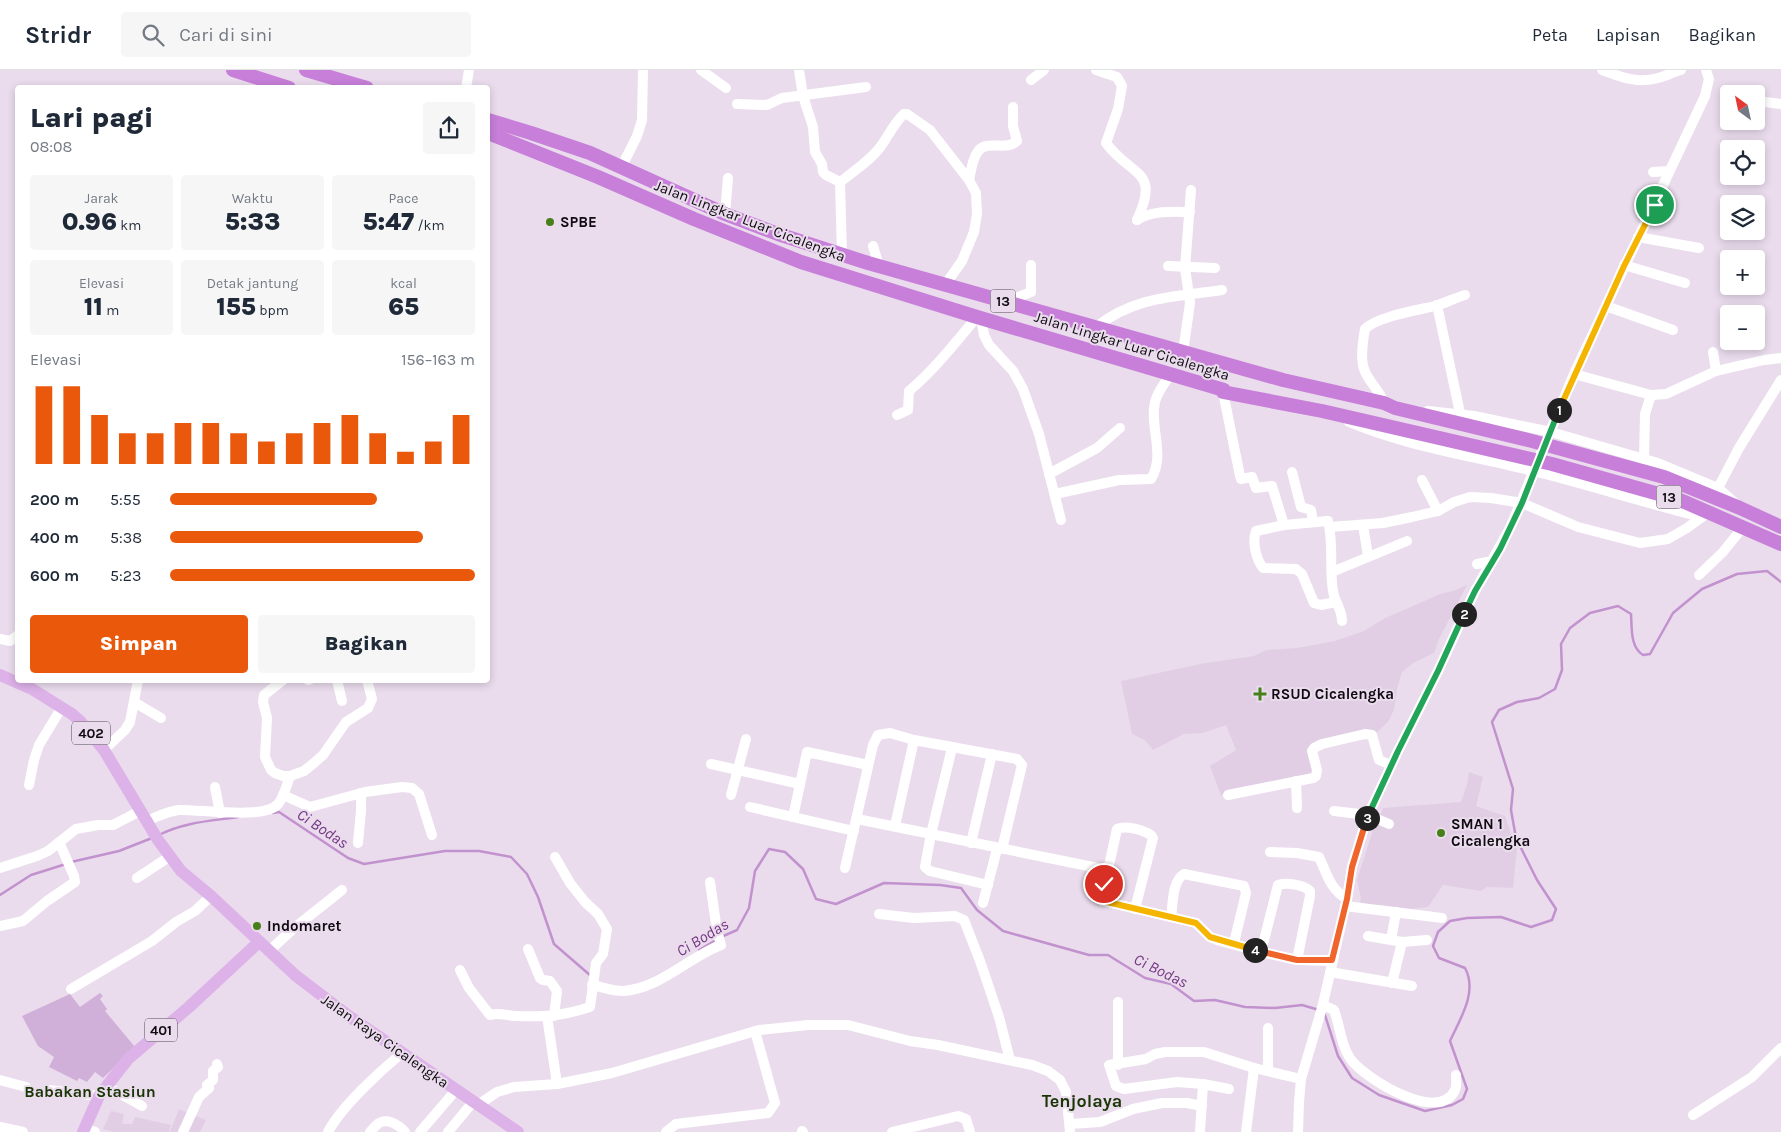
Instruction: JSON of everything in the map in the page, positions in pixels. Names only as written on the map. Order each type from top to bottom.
[{"type":"highway","points":[[233,70],[280,85]]},
{"type":"highway","points":[[306,70],[357,85]]},
{"type":"highway","name":"Jalan Lingkar Luar Cicalengka","points":[[490,121],[590,153],[725,214],[842,255],[1282,380],[1532,441],[1664,477],[1781,527]]},
{"type":"highway","name":"Jalan Lingkar Luar Cicalengka","points":[[490,134],[801,262],[979,318],[1224,390],[1223,392],[1322,411],[1527,458],[1680,500],[1706,515],[1743,527],[1781,544]]},
{"type":"main road","name":"402","points":[[0,675],[15,682]]},
{"type":"main road","name":"402","points":[[18,683],[62,707],[80,721],[104,750],[158,840],[181,871],[259,942]]},
{"type":"main road","name":"Jalan Raya Cicalengka","points":[[259,942],[316,992],[518,1132]]},
{"type":"main road","name":"401","points":[[87,1131],[103,1091],[120,1067],[137,1050],[189,1007],[259,942]]},
{"type":"street","points":[[466,85],[469,70]]},
{"type":"street","points":[[621,168],[637,136],[642,120],[643,70]]},
{"type":"street","points":[[701,70],[726,88]]},
{"type":"street","points":[[800,70],[803,96],[813,127],[815,152],[822,164],[823,172],[840,182]]},
{"type":"street","points":[[1031,80],[1044,70]]},
{"type":"street","points":[[1096,70],[1117,77],[1122,86],[1118,109],[1106,143],[1145,182],[1147,194],[1145,204],[1137,220],[1146,214],[1190,212]]},
{"type":"street","points":[[1602,70],[1625,79],[1642,82],[1681,70]]},
{"type":"street","points":[[1298,1132],[1301,1079],[1322,1007],[1346,903],[1352,867],[1368,815],[1475,591],[1493,561],[1522,503],[1574,374],[1705,96],[1710,73]]},
{"type":"street","points":[[736,104],[767,105],[782,98],[866,87]]},
{"type":"street","points":[[1765,102],[1781,104]]},
{"type":"street","points":[[969,180],[976,154],[979,150],[986,146],[1012,145],[1017,141],[1013,126],[1013,107]]},
{"type":"street","points":[[840,182],[870,158],[905,114],[930,130],[969,180],[976,193],[977,202],[974,232],[962,261],[945,285]]},
{"type":"street","points":[[1653,172],[1670,171]]},
{"type":"street","points":[[725,214],[728,178]]},
{"type":"street","points":[[840,182],[842,255]]},
{"type":"street","points":[[1183,352],[1190,303],[1185,268],[1191,190]]},
{"type":"street","points":[[1638,237],[1699,248]]},
{"type":"street","points":[[873,246],[879,266]]},
{"type":"street","points":[[1005,302],[1031,292],[1032,265]]},
{"type":"street","points":[[1168,266],[1215,268]]},
{"type":"street","points":[[1624,266],[1685,283]]},
{"type":"street","points":[[1096,328],[1111,316],[1130,307],[1164,296],[1189,295],[1222,290]]},
{"type":"street","points":[[1465,295],[1437,305],[1388,318],[1365,329],[1362,364],[1364,370],[1390,406],[1460,414],[1551,432],[1644,459],[1685,473],[1718,488],[1740,508]]},
{"type":"street","points":[[1437,305],[1460,414]]},
{"type":"street","points":[[1606,306],[1673,330]]},
{"type":"street","points":[[897,415],[908,410],[909,391],[930,372],[979,318]]},
{"type":"street","points":[[979,318],[984,336],[989,345],[1013,371],[1023,388],[1031,414],[1036,422],[1061,520]]},
{"type":"street","points":[[1713,352],[1716,371]]},
{"type":"street","points":[[1574,374],[1651,395],[1666,394],[1716,371],[1781,358]]},
{"type":"street","points":[[1054,494],[1119,480],[1151,479],[1156,469],[1157,450],[1154,402],[1170,374]]},
{"type":"street","points":[[1718,488],[1739,448],[1781,380]]},
{"type":"street","points":[[1223,392],[1240,476],[1242,478],[1252,477],[1256,488],[1272,486],[1284,525]]},
{"type":"street","points":[[1644,459],[1645,414],[1651,395]]},
{"type":"street","points":[[1322,411],[1368,430],[1421,446],[1534,471],[1660,507],[1706,515]]},
{"type":"street","points":[[1050,474],[1097,448],[1120,428]]},
{"type":"street","points":[[1292,472],[1301,507],[1311,510],[1313,522]]},
{"type":"street","points":[[1422,480],[1438,511]]},
{"type":"street","points":[[1330,527],[1383,523],[1438,511],[1454,502],[1470,497],[1491,498],[1522,503],[1578,527],[1640,543],[1668,539],[1706,515]]},
{"type":"street","points":[[1335,602],[1321,605],[1314,603],[1302,574],[1296,569],[1263,568],[1259,564],[1256,554],[1254,536],[1256,531],[1284,525],[1328,521],[1335,602],[1342,613],[1342,620]]},
{"type":"street","points":[[1363,525],[1368,556]]},
{"type":"street","points":[[1700,575],[1743,527]]},
{"type":"street","points":[[1332,572],[1407,541]]},
{"type":"street","points":[[1477,564],[1493,561]]},
{"type":"street","points":[[0,639],[10,641],[15,637]]},
{"type":"street","points":[[104,750],[130,722],[137,683]]},
{"type":"street","points":[[279,683],[266,693],[264,698],[267,718],[264,753],[271,770],[283,776],[290,776],[304,771],[323,755],[346,722],[368,708],[372,699],[368,683]]},
{"type":"street","points":[[338,683],[342,701]]},
{"type":"street","points":[[134,702],[161,718]]},
{"type":"street","points":[[29,785],[39,745],[62,707]]},
{"type":"street","points":[[845,868],[872,745],[878,735],[890,733],[952,748],[1017,759],[1022,765],[1000,849],[983,903]]},
{"type":"street","points":[[1228,795],[1312,778],[1316,776],[1317,770],[1312,751],[1315,747],[1368,733],[1372,735],[1379,760],[1391,765]]},
{"type":"street","points":[[731,794],[746,739]]},
{"type":"street","points":[[895,826],[914,740]]},
{"type":"street","points":[[952,748],[925,863],[927,870],[988,885]]},
{"type":"street","points":[[793,817],[807,752],[868,765]]},
{"type":"street","points":[[971,843],[992,754]]},
{"type":"street","points":[[711,764],[800,784]]},
{"type":"street","points":[[0,868],[61,846],[76,829],[98,825],[113,825],[181,810],[220,813],[247,812],[273,808],[279,804],[290,776]]},
{"type":"street","points":[[1296,780],[1297,808]]},
{"type":"street","points":[[215,787],[220,813]]},
{"type":"street","points":[[282,795],[310,807],[360,793],[402,787],[412,788],[419,794],[432,836]]},
{"type":"street","points":[[358,842],[361,811],[360,793]]},
{"type":"street","points":[[750,807],[854,831]]},
{"type":"street","points":[[1334,811],[1368,815],[1389,824]]},
{"type":"street","points":[[857,819],[1108,870]]},
{"type":"street","points":[[1135,909],[1153,838],[1151,835],[1137,830],[1120,827],[1114,838],[1101,900],[1135,909],[1171,916],[1196,923],[1210,937],[1261,952],[1297,960],[1332,960]]},
{"type":"street","points":[[0,926],[23,921],[47,901],[75,882],[61,846]]},
{"type":"street","points":[[1270,852],[1291,852],[1319,857],[1332,886],[1346,903],[1442,918]]},
{"type":"street","points":[[138,878],[169,856]]},
{"type":"street","points":[[460,970],[470,988],[490,1015],[499,1013],[514,1016],[551,1016],[569,1014],[590,1007],[596,963],[603,954],[606,929],[598,914],[573,888],[555,857]]},
{"type":"street","points":[[1171,916],[1176,882],[1184,874],[1244,886],[1246,893],[1234,943]]},
{"type":"street","points":[[593,984],[624,991],[643,986],[663,978],[721,944],[710,882]]},
{"type":"street","points":[[1261,952],[1278,885],[1285,883],[1306,888],[1310,891],[1297,960]]},
{"type":"street","points":[[269,951],[342,890]]},
{"type":"street","points":[[71,989],[152,940],[176,922],[195,911],[210,896]]},
{"type":"street","points":[[1391,940],[1396,912]]},
{"type":"street","points":[[879,914],[914,918],[955,916],[964,920],[999,1017],[1010,1060]]},
{"type":"street","points":[[1368,936],[1402,942],[1427,940]]},
{"type":"street","points":[[1392,983],[1402,942]]},
{"type":"street","points":[[528,949],[540,978],[550,981],[557,991],[551,1016],[557,1084]]},
{"type":"street","points":[[1330,972],[1412,986]]},
{"type":"street","points":[[1118,1002],[1118,1065]]},
{"type":"street","points":[[1322,1007],[1334,1010],[1352,1061],[1376,1082],[1418,1100],[1434,1104],[1443,1103],[1450,1097],[1456,1089],[1456,1075]]},
{"type":"street","points":[[448,1132],[476,1103],[514,1086],[557,1084],[612,1073],[755,1031],[808,1025],[848,1025],[910,1041],[1032,1065],[1060,1080],[1066,1092],[1070,1128],[1100,1122],[1133,1108],[1162,1103],[1187,1103],[1202,1106]]},
{"type":"street","points":[[1268,1028],[1268,1071]]},
{"type":"street","points":[[666,1132],[676,1124],[768,1113],[775,1103],[755,1031]]},
{"type":"street","points":[[1694,1116],[1752,1077],[1781,1048]]},
{"type":"street","points":[[1229,1089],[1203,1084],[1168,1082],[1124,1089],[1120,1088],[1113,1081],[1109,1065],[1146,1059],[1155,1054],[1174,1051],[1204,1052],[1254,1068],[1301,1079]]},
{"type":"street","points":[[329,1132],[361,1092],[402,1053]]},
{"type":"street","points":[[183,1132],[199,1097],[209,1088],[207,1085],[213,1080],[213,1071],[218,1067],[218,1064]]},
{"type":"street","points":[[1246,1132],[1254,1068]]},
{"type":"street","points":[[0,1080],[26,1087]]},
{"type":"street","points":[[1200,1132],[1203,1084]]},
{"type":"street","points":[[49,1090],[103,1091],[142,1106]]},
{"type":"street","points":[[420,1132],[456,1090]]},
{"type":"street","points":[[892,1132],[958,1116],[966,1119],[970,1132]]},
{"type":"street","points":[[370,1132],[379,1123],[385,1122],[394,1123],[405,1132]]},
{"type":"street","points":[[0,1127],[23,1132]]},
{"type":"shaded area","name":"RSUD Cicalengka","points":[[1467,585],[1439,639],[1434,653],[1413,663],[1402,672],[1394,710],[1388,722],[1376,733],[1311,749],[1313,773],[1278,784],[1221,795],[1210,766],[1236,750],[1226,725],[1203,733],[1184,734],[1153,750],[1146,741],[1132,734],[1121,681],[1205,663],[1254,656],[1266,650],[1297,648],[1335,641],[1364,631],[1385,618],[1440,594]]},
{"type":"shaded area","name":"SMAN 1 Cicalengka","points":[[1469,772],[1483,777],[1476,806],[1505,816],[1517,849],[1513,888],[1487,887],[1481,891],[1443,885],[1428,907],[1412,909],[1381,905],[1364,906],[1360,901],[1357,880],[1378,814],[1381,814],[1383,808],[1461,802]]},
{"type":"shaded area","points":[[100,993],[103,996],[100,999],[107,1009],[105,1011],[135,1047],[103,1078],[95,1072],[87,1082],[79,1078],[77,1081],[49,1067],[54,1057],[38,1046],[22,1016],[70,994],[80,1007]]},
{"type":"shaded area","points":[[179,1109],[206,1120],[200,1132],[170,1132]]},
{"type":"shaded area","points":[[111,1111],[124,1114],[122,1124],[132,1124],[135,1117],[171,1125],[169,1132],[114,1132],[103,1129]]},
{"type":"waterway","name":"Ci Bodas","points":[[1324,1012],[1338,1056],[1352,1078],[1379,1095],[1425,1111],[1452,1105],[1463,1099],[1467,1089],[1450,1041],[1463,1015],[1470,986],[1465,968],[1439,958],[1433,946],[1438,932],[1450,921],[1467,918],[1501,917],[1531,927],[1552,920],[1556,909],[1537,880],[1516,838],[1511,810],[1513,789],[1492,722],[1499,710],[1517,702],[1539,698],[1555,689],[1562,670],[1561,644],[1570,628],[1590,613],[1618,606],[1631,614],[1632,637],[1636,647],[1643,655],[1650,654],[1673,613],[1702,589],[1737,574],[1767,571],[1781,582]]},
{"type":"waterway","name":"Ci Bodas","points":[[273,813],[279,812],[348,858],[364,864],[445,851],[479,851],[511,857],[527,874],[538,897],[554,944],[591,976]]},
{"type":"waterway","name":"Ci Bodas","points":[[159,835],[178,827],[238,817]]},
{"type":"waterway","name":"Ci Bodas","points":[[71,862],[119,851],[152,838]]},
{"type":"waterway","name":"Ci Bodas","points":[[721,937],[737,930],[749,908],[755,871],[769,849],[785,852],[803,869],[816,899],[836,904],[884,883],[940,885],[961,888],[977,910],[1003,931],[1089,955],[1108,955],[1145,978],[1171,984],[1194,1001],[1215,1000],[1245,1007],[1275,1008],[1302,1005],[1319,1010]]},
{"type":"waterway","name":"Ci Bodas","points":[[0,895],[31,875],[66,864]]},
{"type":"waterway","name":"Ci Bodas","points":[[699,950],[716,940]]},
{"type":"place","name":"SPBE","points":[[550,222]]},
{"type":"place","name":"RSUD Cicalengka","points":[[1260,694]]},
{"type":"place","name":"SMAN 1 Cicalengka","points":[[1441,833]]},
{"type":"place","name":"Indomaret","points":[[257,926]]},
{"type":"district","name":"Babakan Stasiun","points":[[90,1091]]},
{"type":"district","name":"Tenjolaya","points":[[1082,1101]]},
{"type":"route","points":[[1104,884],[1101,893],[1101,900],[1103,901],[1160,915],[1183,918],[1196,923],[1210,937],[1217,940],[1297,960],[1332,960],[1347,899],[1352,867],[1368,815],[1475,591],[1493,561],[1522,503],[1574,374],[1655,205]]}]
